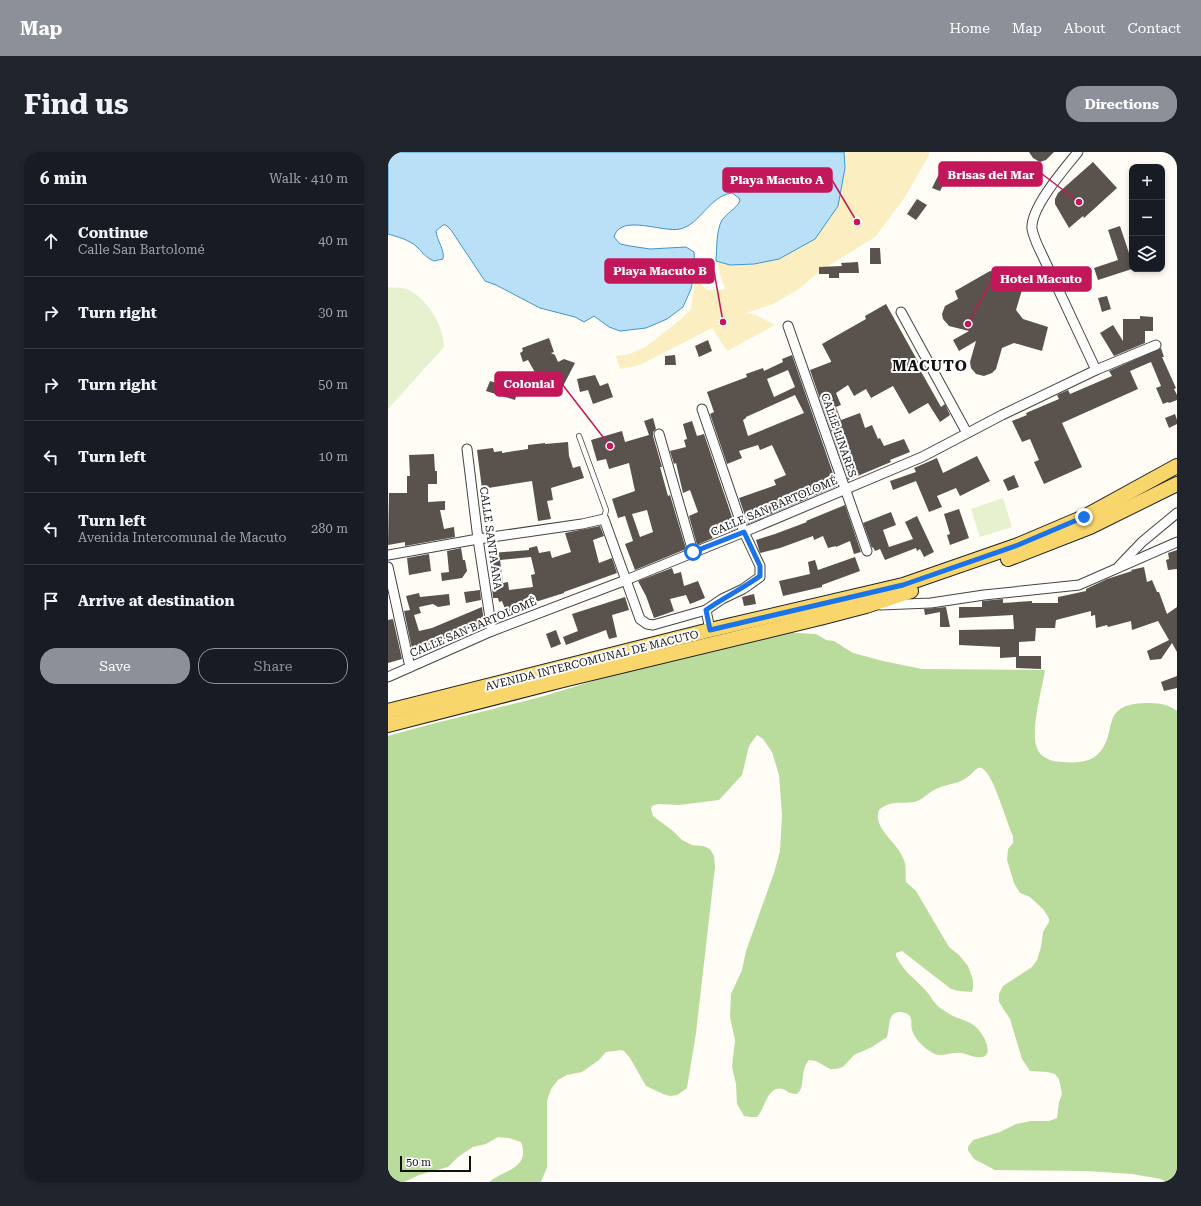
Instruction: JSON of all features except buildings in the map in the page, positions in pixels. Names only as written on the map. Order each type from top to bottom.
[{"type":"main road","name":"AVENIDA INTERCOMUNAL DE MACUTO","points":[[388,711],[710,630],[903,585],[1018,545],[1084,517],[1177,466]]},
{"type":"main road","name":"AVENIDA INTERCOMUNAL DE MACUTO","points":[[388,725],[571,678],[866,606],[1028,552],[1090,527],[1177,484]]},
{"type":"street","points":[[1078,152],[1036,210],[1032,229],[1037,244],[1096,370]]},
{"type":"street","points":[[900,312],[967,433]]},
{"type":"street","name":"CALLE LINARES","points":[[788,326],[868,552]]},
{"type":"street","name":"CALLE SAN BARTOLOMÉ","points":[[388,677],[492,631],[626,580],[744,532],[922,456],[1002,415],[1096,370],[1156,345]]},
{"type":"street","points":[[388,555],[478,539],[582,524],[604,519],[640,619],[647,624],[654,625],[706,610],[722,599],[743,589],[760,576],[760,566],[744,532],[702,409]]},
{"type":"street","points":[[659,434],[693,552]]},
{"type":"street","name":"CALLE SANTA ANA","points":[[467,449],[478,539],[492,631]]},
{"type":"street","points":[[1115,570],[1142,542],[1177,513]]},
{"type":"street","points":[[866,606],[931,603],[984,594],[1079,585],[1177,542]]},
{"type":"street","points":[[388,567],[410,667]]},
{"type":"street","points":[[706,610],[710,630]]},
{"type":"lane","points":[[579,436],[606,510],[604,519]]},
{"type":"green space","points":[[388,287],[407,289],[421,299],[438,322],[444,347],[388,409]]},
{"type":"green space","points":[[1003,498],[1012,527],[980,537],[971,509]]},
{"type":"green space","points":[[781,632],[816,634],[826,640],[834,641],[853,653],[922,669],[1045,670],[1039,699],[1035,741],[1037,748],[1044,757],[1058,762],[1080,762],[1089,760],[1097,755],[1104,747],[1115,714],[1121,709],[1131,705],[1154,703],[1166,705],[1177,711],[1177,1182],[1166,1182],[1161,1179],[1132,1174],[1087,1171],[995,1170],[974,1159],[968,1150],[968,1147],[973,1140],[1000,1132],[1016,1124],[1031,1121],[1049,1121],[1057,1118],[1059,1102],[1062,1094],[1059,1079],[1055,1074],[1030,1071],[1022,1059],[1010,1019],[999,1002],[999,994],[1003,986],[1032,967],[1037,960],[1043,932],[1049,922],[1049,919],[1044,910],[1030,897],[1020,893],[1014,883],[1007,860],[1008,849],[1013,843],[1013,836],[991,780],[987,773],[980,768],[976,769],[961,781],[936,789],[917,801],[887,805],[879,810],[878,817],[882,829],[900,852],[904,861],[906,882],[916,891],[949,947],[959,955],[968,966],[973,980],[972,992],[951,989],[902,951],[896,953],[896,956],[907,972],[940,1008],[953,1016],[969,1022],[977,1028],[986,1041],[988,1051],[986,1055],[976,1057],[959,1053],[943,1055],[935,1054],[918,1041],[913,1034],[910,1016],[905,1013],[897,1012],[891,1017],[887,1037],[872,1047],[854,1055],[843,1067],[830,1069],[816,1061],[809,1060],[804,1069],[800,1091],[797,1094],[777,1089],[770,1094],[757,1117],[744,1116],[737,1104],[736,1084],[732,1067],[735,1040],[730,1017],[731,994],[742,970],[746,951],[774,873],[780,851],[782,815],[779,775],[772,752],[763,739],[757,735],[749,746],[742,775],[719,800],[679,805],[658,804],[652,806],[651,809],[653,816],[682,840],[692,845],[703,846],[710,849],[714,856],[715,867],[696,1033],[687,1088],[677,1095],[670,1096],[663,1094],[646,1086],[630,1058],[624,1051],[606,1052],[599,1060],[582,1072],[567,1075],[558,1080],[551,1089],[547,1101],[547,1167],[541,1182],[489,1182],[514,1167],[522,1158],[523,1151],[521,1142],[509,1138],[498,1137],[486,1144],[473,1147],[458,1157],[448,1167],[419,1175],[404,1182],[388,1182],[388,736],[544,696],[721,645]]},
{"type":"sand","points":[[844,152],[929,152],[929,155],[905,197],[875,237],[820,271],[799,289],[773,304],[746,313],[756,315],[775,325],[727,351],[712,328],[640,365],[620,369],[616,356],[630,354],[647,346],[681,319],[691,309],[695,280],[708,290],[725,289],[716,261],[731,265],[754,264],[845,168]]},
{"type":"water","points":[[388,152],[844,152],[845,168],[838,206],[815,239],[779,259],[754,264],[730,265],[716,261],[717,240],[720,224],[740,201],[739,198],[732,193],[717,199],[694,222],[680,229],[673,230],[633,225],[624,226],[618,230],[614,237],[620,244],[650,249],[686,247],[694,252],[695,269],[691,289],[683,307],[667,319],[646,328],[620,331],[609,327],[594,316],[584,322],[575,317],[540,308],[496,285],[485,281],[451,230],[446,225],[443,225],[436,231],[443,252],[443,259],[434,261],[427,257],[411,242],[388,234]]},
{"type":"place","name":"Brisas del Mar","points":[[1079,202]]},
{"type":"place","name":"Playa Macuto A","points":[[857,222]]},
{"type":"place","name":"Playa Macuto B","points":[[723,322]]},
{"type":"place","name":"Hotel Macuto","points":[[968,324]]},
{"type":"place","name":"Colonial","points":[[610,446]]},
{"type":"district","name":"MACUTO","points":[[930,366]]},
{"type":"route","points":[[693,552],[744,532],[760,566],[760,576],[743,589],[722,599],[706,610],[710,630],[903,585],[1018,545],[1084,517]]}]
